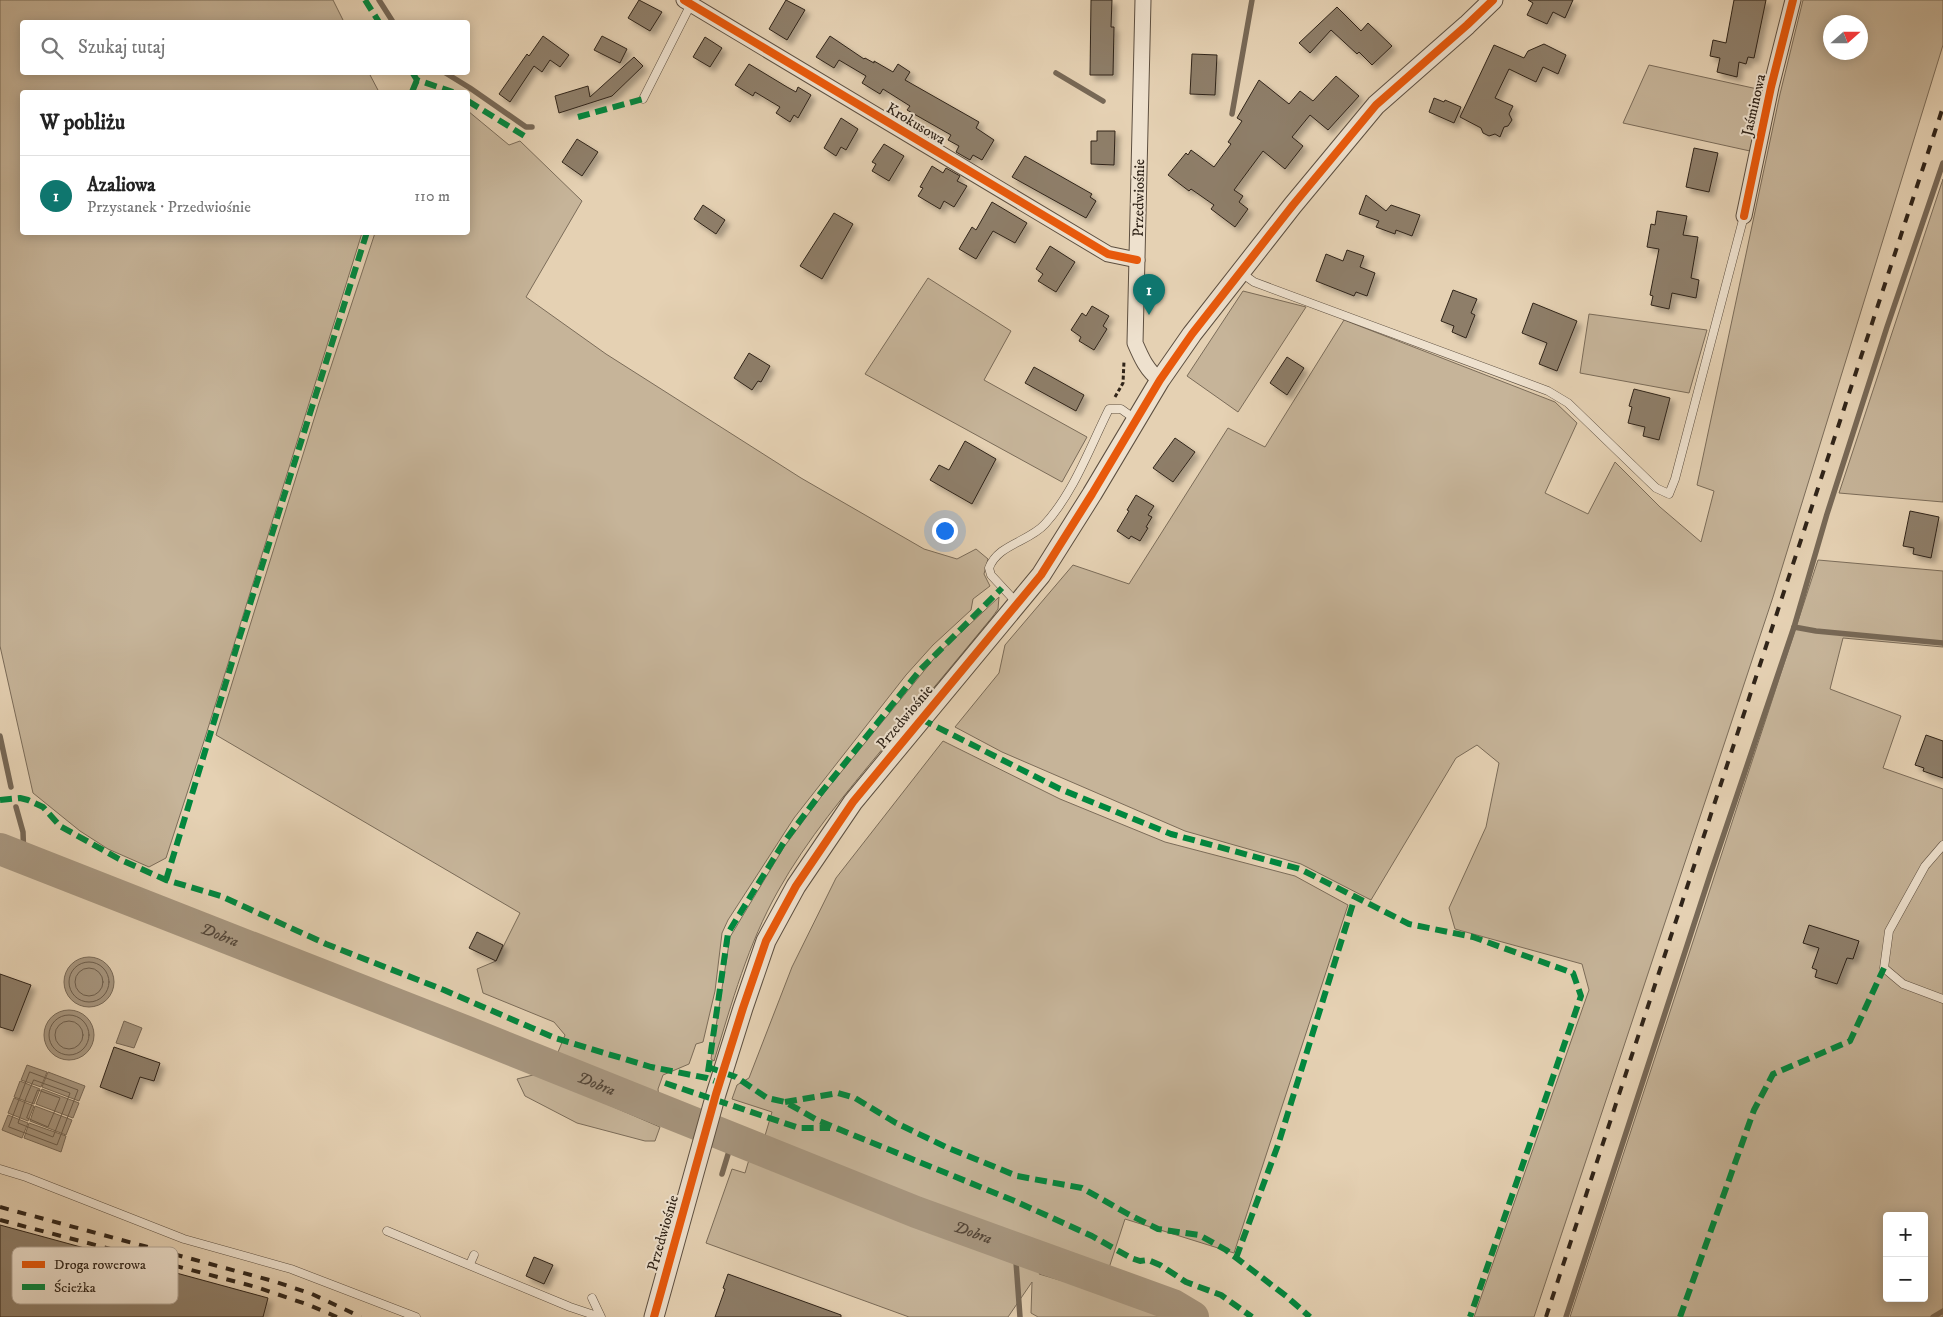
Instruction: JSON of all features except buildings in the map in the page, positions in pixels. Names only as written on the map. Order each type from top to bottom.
[{"type":"street","name":"Przedwiośnie","points":[[654,1317],[716,1094],[766,941],[796,886],[853,802],[1018,603],[1054,556],[1160,380],[1153,376],[1143,360],[1136,343],[1143,0]]},
{"type":"street","points":[[1160,380],[1240,272],[1332,155],[1376,105],[1493,0]]},
{"type":"street","name":"Jaśminowa","points":[[1744,216],[1771,87],[1794,0]]},
{"type":"street","name":"Krokusowa","points":[[688,2],[1108,254],[1138,260]]},
{"type":"lane","points":[[643,99],[688,2]]},
{"type":"lane","name":"Jaśminowa","points":[[1240,272],[1254,282],[1548,391],[1568,404],[1656,488],[1669,494],[1676,479],[1744,216]]},
{"type":"lane","points":[[1018,603],[991,575],[989,568],[992,560],[1000,552],[1034,534],[1050,518],[1077,474],[1109,409],[1121,409],[1136,419]]},
{"type":"lane","points":[[1943,845],[1925,866],[1889,931],[1884,968],[1903,984],[1943,999]]},
{"type":"lane","points":[[0,1169],[26,1176],[184,1239],[291,1268],[416,1317]]},
{"type":"lane","points":[[387,1230],[570,1307],[600,1317]]},
{"type":"lane","points":[[416,1242],[419,1232]]},
{"type":"lane","points":[[470,1264],[474,1255]]},
{"type":"lane","points":[[592,1298],[600,1317]]},
{"type":"shaded area","points":[[0,0],[333,0],[343,20],[20,20],[20,75],[370,75],[378,90],[20,90],[20,235],[361,235],[166,858],[149,867],[108,849],[80,831],[33,793],[0,646]]},
{"type":"shaded area","points":[[1803,0],[1943,0],[1943,45],[1773,597],[1534,1317],[1474,1317],[1589,990],[1582,964],[1455,929],[1449,908],[1486,827],[1499,763],[1477,745],[1456,758],[1371,900],[1301,864],[1185,831],[1002,752],[955,727],[999,673],[1005,645],[1073,565],[1129,584],[1228,428],[1265,447],[1344,320],[1555,402],[1577,423],[1545,493],[1588,514],[1615,462],[1660,507],[1701,542],[1714,491],[1697,485],[1780,94]]},
{"type":"shaded area","points":[[1649,65],[1762,90],[1750,151],[1623,123]]},
{"type":"shaded area","points":[[470,113],[509,145],[520,141],[582,201],[526,297],[606,354],[801,478],[924,549],[957,559],[976,549],[988,559],[984,574],[990,586],[973,599],[971,610],[933,645],[906,675],[794,818],[728,920],[722,933],[715,991],[703,1042],[696,1044],[689,1064],[663,1075],[658,1089],[659,1099],[556,1057],[565,1035],[554,1022],[483,993],[477,969],[496,961],[520,913],[216,735],[319,403],[374,235],[470,235]]},
{"type":"shaded area","points":[[1943,179],[1943,502],[1839,493]]},
{"type":"shaded area","points":[[928,278],[1011,331],[984,380],[1087,437],[1062,482],[865,374]]},
{"type":"shaded area","points":[[1243,291],[1306,307],[1238,412],[1187,376]]},
{"type":"shaded area","points":[[1589,314],[1707,330],[1689,393],[1580,373]]},
{"type":"shaded area","points":[[1818,560],[1943,571],[1943,647],[1843,638],[1830,689],[1901,716],[1883,768],[1943,789],[1943,1317],[1570,1317]]},
{"type":"shaded area","points":[[999,597],[998,609],[993,616],[841,799],[789,872],[767,911],[749,953],[714,1061],[711,1059],[730,937],[784,847],[824,793],[937,655]]},
{"type":"shaded area","points":[[943,741],[1060,799],[1165,842],[1295,876],[1348,905],[1234,1253],[1125,1219],[1109,1268],[1057,1251],[1039,1274],[1165,1311],[1172,1317],[1038,1317],[1031,1313],[1032,1282],[1008,1317],[909,1317],[706,1243],[732,1169],[745,1173],[751,1153],[868,1196],[872,1181],[764,1139],[772,1112],[732,1099],[737,1085],[749,1078],[792,967],[836,878]]},
{"type":"shaded area","points":[[537,1074],[660,1127],[655,1141],[645,1141],[577,1123],[525,1096],[517,1079]]},
{"type":"water","points":[[84,957],[94,957],[107,964],[114,977],[114,987],[107,1000],[94,1007],[84,1007],[75,1003],[68,996],[64,987],[64,977],[68,968],[75,961]]},
{"type":"water","points":[[64,1010],[74,1010],[87,1017],[94,1030],[94,1040],[87,1053],[74,1060],[64,1060],[55,1056],[48,1049],[44,1040],[44,1030],[48,1021],[55,1014]]},
{"type":"water","points":[[124,1021],[142,1028],[134,1048],[116,1043]]},
{"type":"water","points":[[27,1065],[47,1072],[41,1087],[21,1080]]},
{"type":"water","points":[[48,1072],[85,1086],[79,1101],[42,1087]]},
{"type":"water","points":[[20,1081],[40,1089],[34,1104],[14,1097]]},
{"type":"water","points":[[42,1089],[79,1103],[73,1118],[36,1104]]},
{"type":"water","points":[[14,1098],[34,1106],[28,1121],[8,1113]]},
{"type":"water","points":[[35,1106],[72,1120],[66,1135],[30,1121]]},
{"type":"water","points":[[8,1115],[28,1123],[22,1138],[2,1130]]},
{"type":"water","points":[[29,1123],[66,1136],[61,1152],[24,1138]]},
{"type":"waterway","points":[[379,0],[392,20]]},
{"type":"waterway","points":[[1232,114],[1252,0]]},
{"type":"waterway","points":[[1056,73],[1103,101]]},
{"type":"waterway","points":[[449,75],[526,127],[532,127]]},
{"type":"waterway","points":[[1566,1317],[1711,872],[1794,627],[1827,514],[1887,327],[1943,163]]},
{"type":"waterway","points":[[1794,627],[1816,631],[1943,643]]},
{"type":"waterway","points":[[0,736],[11,787]]},
{"type":"waterway","points":[[16,807],[23,832],[24,860]]},
{"type":"waterway","name":"Dobra","points":[[0,849],[467,1032],[916,1212],[1173,1305],[1193,1317]]},
{"type":"waterway","points":[[722,1174],[733,1138]]},
{"type":"waterway","points":[[1015,1248],[1020,1317]]},
{"type":"waterway","points":[[1933,1317],[1943,1311]]},
{"type":"railway","points":[[1546,1317],[1943,107]]},
{"type":"railway","points":[[0,1207],[148,1247]]},
{"type":"railway","points":[[0,1220],[103,1247]]},
{"type":"railway","points":[[178,1255],[273,1281],[312,1294],[361,1317]]},
{"type":"railway","points":[[178,1267],[256,1287],[309,1305],[337,1317]]},
{"type":"marked path","points":[[365,0],[378,20]]},
{"type":"marked path","points":[[414,75],[417,80],[447,90]]},
{"type":"marked path","points":[[413,90],[417,80]]},
{"type":"marked path","points":[[578,117],[643,99]]},
{"type":"marked path","points":[[470,102],[526,137]]},
{"type":"marked path","points":[[166,880],[240,636],[366,235]]},
{"type":"marked path","points":[[708,1072],[728,933],[784,842],[820,794],[921,669],[1002,588]]},
{"type":"marked path","points":[[921,719],[1060,789],[1171,834],[1300,869],[1409,924],[1473,937],[1573,973],[1581,996],[1470,1317]]},
{"type":"marked path","points":[[0,800],[20,798],[28,800],[43,807],[60,826],[119,859],[166,880],[221,896],[326,944],[444,990],[555,1038],[651,1067],[707,1078],[720,1083]]},
{"type":"marked path","points":[[1236,1258],[1278,1145],[1355,897]]},
{"type":"marked path","points":[[1680,1317],[1754,1110],[1773,1074],[1850,1041],[1884,968]]},
{"type":"marked path","points":[[708,1067],[736,1077],[767,1098],[785,1102],[819,1121],[1017,1202],[1092,1236],[1131,1258],[1140,1261],[1148,1260],[1160,1265],[1186,1282],[1221,1295],[1252,1317]]},
{"type":"marked path","points":[[665,1083],[799,1128],[830,1128]]},
{"type":"marked path","points":[[785,1102],[838,1093],[855,1098],[896,1123],[946,1147],[1017,1176],[1082,1188],[1158,1229],[1199,1235],[1226,1250],[1310,1317]]},
{"type":"cycle path","points":[[684,0],[1108,254],[1137,260]]},
{"type":"cycle path","points":[[654,1317],[716,1094],[743,1008],[766,941],[796,886],[853,802],[1041,575],[1160,380],[1192,334],[1293,205],[1376,105],[1493,0]]},
{"type":"cycle path","points":[[1744,216],[1771,87],[1793,0]]},
{"type":"place","name":"Azaliowa","points":[[1149,315]]}]
